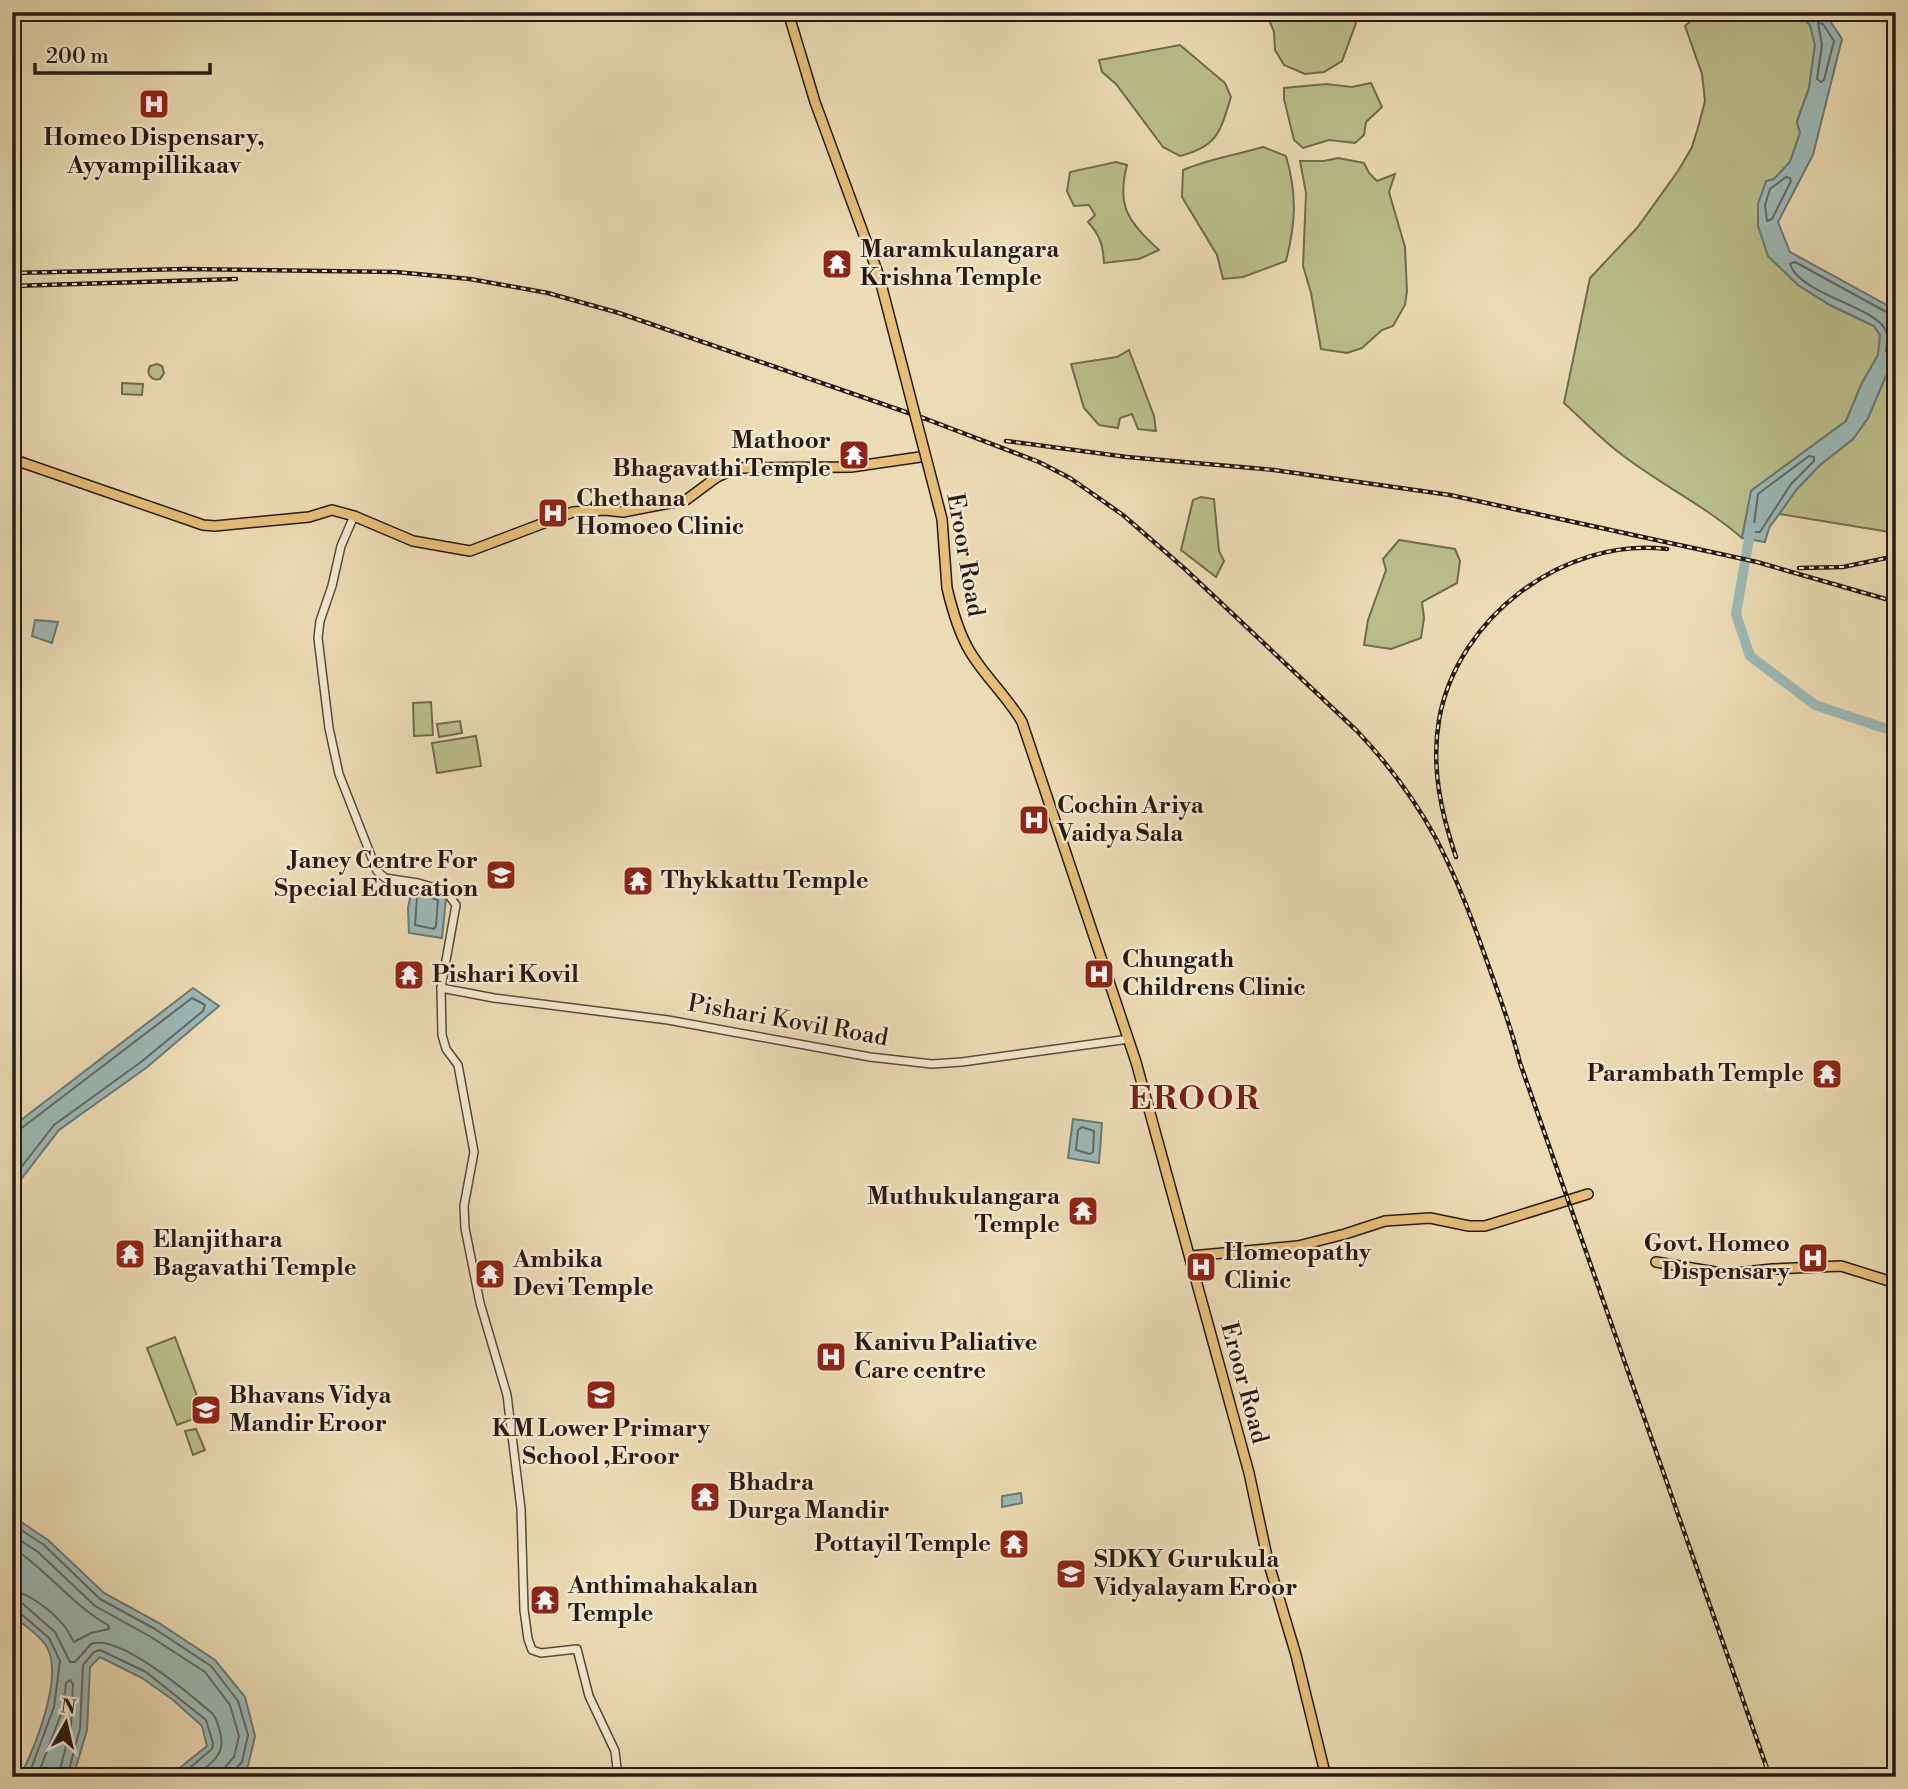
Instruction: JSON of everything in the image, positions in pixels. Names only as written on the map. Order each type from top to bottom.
[{"type":"main road","name":"Eroor Road","points":[[788,12],[815,102],[879,276],[942,519],[947,587],[959,631],[970,652],[1010,702],[1021,722],[1129,1039],[1249,1473],[1268,1561],[1296,1655],[1326,1777]]},
{"type":"main road","points":[[12,459],[203,524],[215,526],[309,517],[332,510],[354,516],[413,541],[470,551],[573,512],[606,509],[623,512],[685,500],[717,477],[737,467],[851,467],[920,457]]},
{"type":"main road","points":[[1191,1256],[1298,1246],[1385,1221],[1430,1218],[1469,1226],[1485,1226],[1588,1194]]},
{"type":"main road","points":[[1656,1262],[1727,1274],[1841,1266],[1896,1281]]},
{"type":"street","points":[[920,457],[932,455]]},
{"type":"street","points":[[354,516],[341,546],[318,629],[329,728],[339,774],[377,871],[385,878],[446,891],[456,905],[441,988],[442,1035],[446,1049],[458,1065],[474,1152],[464,1206],[465,1228],[480,1303],[507,1395],[521,1508],[524,1609],[528,1639],[532,1650],[541,1653],[576,1649],[589,1696],[615,1751],[618,1777]]},
{"type":"street","name":"Pishari Kovil Road","points":[[441,988],[494,999],[668,1020],[870,1056],[932,1064],[1129,1039]]},
{"type":"green space","points":[[1266,12],[1352,12],[1356,23],[1342,61],[1324,72],[1305,74],[1284,65],[1275,50],[1274,32]]},
{"type":"green space","points":[[1701,12],[1797,12],[1810,25],[1815,45],[1809,88],[1797,121],[1800,133],[1790,162],[1774,179],[1768,256],[1798,285],[1830,305],[1874,326],[1880,335],[1878,355],[1862,383],[1846,421],[1752,490],[1742,538],[1713,515],[1621,454],[1564,403],[1590,278],[1637,228],[1692,147],[1705,101],[1702,74],[1685,26]]},
{"type":"green space","points":[[1180,45],[1225,83],[1231,97],[1216,136],[1193,152],[1180,156],[1163,147],[1116,84],[1102,72],[1099,60]]},
{"type":"green space","points":[[1371,83],[1382,107],[1366,122],[1364,135],[1355,143],[1329,140],[1303,148],[1294,140],[1284,88],[1326,84],[1352,87]]},
{"type":"green space","points":[[1263,147],[1286,156],[1290,170],[1294,208],[1286,261],[1243,277],[1223,279],[1217,255],[1182,197],[1183,170]]},
{"type":"green space","points":[[1338,158],[1364,163],[1377,181],[1395,174],[1389,192],[1405,247],[1405,305],[1393,326],[1382,330],[1362,348],[1347,353],[1321,349],[1303,266],[1306,193],[1300,161]]},
{"type":"green space","points":[[1116,162],[1127,165],[1123,192],[1128,213],[1140,231],[1159,250],[1139,259],[1104,263],[1100,241],[1088,222],[1095,215],[1089,205],[1074,206],[1067,191],[1070,172]]},
{"type":"green space","points":[[1129,350],[1154,416],[1156,431],[1138,429],[1132,414],[1120,418],[1118,428],[1099,425],[1084,408],[1071,364],[1117,357]]},
{"type":"green space","points":[[1896,352],[1896,533],[1779,514],[1797,489],[1820,465],[1853,439],[1868,418]]},
{"type":"green space","points":[[150,366],[162,366],[164,373],[160,379],[152,378],[149,374]]},
{"type":"green space","points":[[122,383],[143,384],[142,395],[122,394]]},
{"type":"green space","points":[[1201,497],[1214,499],[1219,551],[1224,561],[1216,577],[1181,550],[1193,500]]},
{"type":"green space","points":[[1399,540],[1455,549],[1460,561],[1457,583],[1422,602],[1424,618],[1421,638],[1391,649],[1364,645],[1368,620],[1386,570],[1383,559]]},
{"type":"green space","points":[[431,702],[433,735],[414,736],[413,703]]},
{"type":"green space","points":[[460,721],[462,733],[439,737],[437,724]]},
{"type":"green space","points":[[476,736],[481,766],[437,773],[432,743]]},
{"type":"green space","points":[[175,1337],[204,1415],[177,1425],[147,1348]]},
{"type":"green space","points":[[196,1429],[205,1450],[193,1455],[185,1431]]},
{"type":"water","points":[[1797,12],[1824,12],[1842,39],[1813,155],[1778,222],[1790,252],[1896,310],[1896,352],[1868,418],[1853,439],[1820,465],[1797,489],[1769,528],[1765,542],[1742,538],[1751,491],[1846,421],[1862,383],[1878,355],[1880,335],[1874,326],[1830,305],[1798,285],[1768,256],[1758,226],[1758,204],[1766,181],[1774,179],[1790,162],[1800,133],[1797,122],[1809,88],[1815,45],[1810,25]]},
{"type":"water","points":[[35,620],[58,622],[52,643],[32,636]]},
{"type":"water","points":[[419,886],[441,892],[446,898],[442,938],[409,933],[408,908],[412,888]]},
{"type":"water","points":[[193,988],[219,1006],[146,1068],[59,1130],[12,1191],[12,1127]]},
{"type":"water","points":[[1073,1119],[1102,1123],[1099,1163],[1068,1158]]},
{"type":"water","points":[[1021,1493],[1022,1503],[1002,1507],[1002,1496]]},
{"type":"water","points":[[12,1516],[48,1540],[104,1593],[159,1623],[215,1660],[245,1697],[255,1736],[248,1766],[236,1777],[161,1777],[177,1770],[207,1746],[202,1726],[173,1700],[142,1678],[100,1657],[90,1667],[87,1730],[73,1777],[20,1777],[46,1710],[52,1673],[51,1657],[45,1644],[12,1615]]},
{"type":"waterway","points":[[1751,527],[1736,614],[1750,656],[1815,705],[1896,732]]},
{"type":"railway","points":[[12,273],[185,269],[396,272],[470,279],[548,293],[619,313],[926,419],[1039,462],[1070,478],[1123,515],[1185,569],[1357,731],[1381,758],[1419,810],[1448,863],[1499,996],[1520,1063],[1770,1777]]},
{"type":"railway","points":[[12,286],[236,279]]},
{"type":"railway","points":[[1006,441],[1127,457],[1274,470],[1450,495],[1757,562],[1896,602]]},
{"type":"railway","points":[[1456,857],[1439,790],[1436,755],[1439,720],[1450,683],[1468,649],[1492,618],[1521,592],[1554,571],[1590,556],[1628,549],[1667,549]]},
{"type":"railway","points":[[1799,568],[1843,567],[1896,556]]},
{"type":"place","name":"Homeo Dispensary, Ayyampillikaav","points":[[154,104]]},
{"type":"place","name":"Maramkulangara Krishna Temple","points":[[837,264]]},
{"type":"place","name":"Mathoor Bhagavathi Temple","points":[[854,455]]},
{"type":"place","name":"Chethana Homoeo Clinic","points":[[553,513]]},
{"type":"place","name":"Cochin Ariya Vaidya Sala","points":[[1034,820]]},
{"type":"place","name":"Janey Centre For Special Education","points":[[501,875]]},
{"type":"place","name":"Thykkattu Temple","points":[[638,881]]},
{"type":"place","name":"Chungath Childrens Clinic","points":[[1099,974]]},
{"type":"place","name":"Pishari Kovil","points":[[409,975]]},
{"type":"place","name":"Parambath Temple","points":[[1827,1074]]},
{"type":"place","name":"Muthukulangara Temple","points":[[1083,1211]]},
{"type":"place","name":"Elanjithara Bagavathi Temple","points":[[130,1254]]},
{"type":"place","name":"Govt. Homeo Dispensary","points":[[1813,1258]]},
{"type":"place","name":"Homeopathy Clinic","points":[[1201,1267]]},
{"type":"place","name":"Ambika Devi Temple","points":[[490,1274]]},
{"type":"place","name":"Kanivu Paliative Care centre","points":[[831,1357]]},
{"type":"place","name":"KM Lower Primary School ,Eroor","points":[[601,1395]]},
{"type":"place","name":"Bhavans Vidya Mandir Eroor","points":[[206,1410]]},
{"type":"place","name":"Bhadra Durga Mandir","points":[[705,1497]]},
{"type":"place","name":"Pottayil Temple","points":[[1014,1544]]},
{"type":"place","name":"SDKY Gurukula Vidyalayam Eroor","points":[[1071,1574]]},
{"type":"place","name":"Anthimahakalan Temple","points":[[545,1600]]},
{"type":"district","name":"EROOR","points":[[1195,1099]]}]
